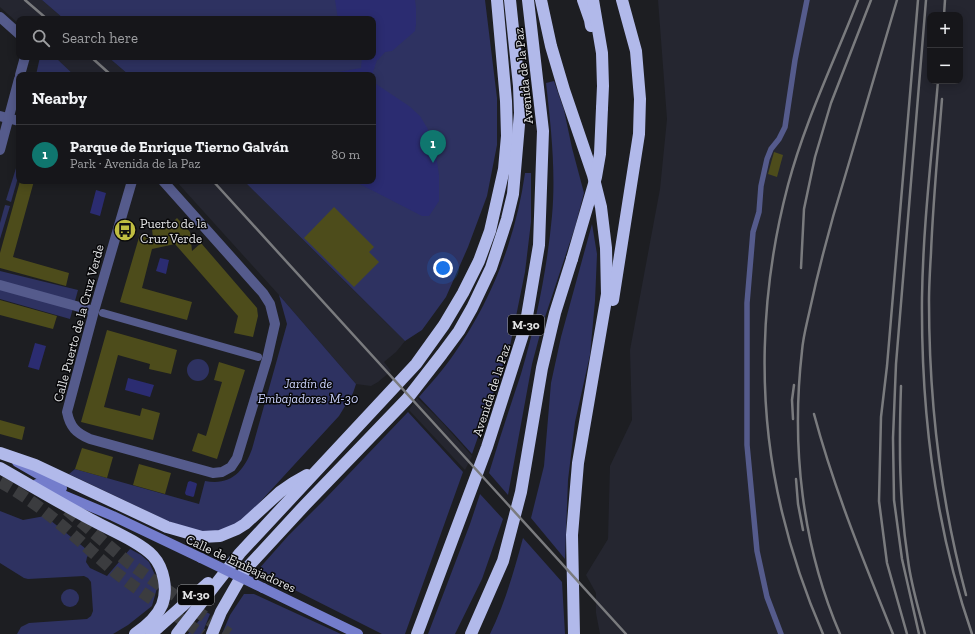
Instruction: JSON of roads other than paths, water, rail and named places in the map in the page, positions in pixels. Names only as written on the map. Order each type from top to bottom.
[{"type":"highway","name":"Avenida de la Paz","points":[[240,554],[316,470],[416,364],[444,325],[463,293],[479,261],[490,231],[497,205],[504,170],[507,136],[506,101],[497,0]]},
{"type":"highway","points":[[212,634],[221,612],[245,570],[407,399],[442,354],[459,331],[491,268],[507,219],[513,194],[520,113],[519,86],[510,0]]},
{"type":"highway","name":"Avenida de la Paz","points":[[417,634],[487,447],[525,328],[539,244],[543,131],[528,0]]},
{"type":"highway","points":[[541,0],[562,82],[593,175],[601,207],[606,248],[607,294],[578,463],[572,535],[574,634]]},
{"type":"highway","points":[[583,0],[590,20],[602,107]]},
{"type":"highway","points":[[471,634],[503,562],[521,492],[542,368],[555,314],[596,177],[600,154],[603,86],[602,53],[593,0]]},
{"type":"highway","points":[[578,463],[592,416],[613,298],[639,134],[640,99],[636,51],[622,0]]},
{"type":"highway","points":[[0,453],[35,465],[167,527],[202,537],[220,536],[237,529],[245,524],[280,492],[316,470]]},
{"type":"highway","points":[[0,468],[140,546],[154,556],[161,570],[165,587],[162,605],[152,619],[135,634]]},
{"type":"highway","points":[[177,634],[240,554]]},
{"type":"highway","name":"M-30","points":[[151,634],[240,554]]},
{"type":"highway","points":[[464,634],[488,596]]},
{"type":"main road","name":"Calle de Embajadores","points":[[0,453],[113,516]]},
{"type":"main road","name":"Calle de Embajadores","points":[[0,468],[113,516],[358,634]]},
{"type":"street","points":[[0,18],[16,31]]},
{"type":"street","points":[[21,72],[24,60]]},
{"type":"street","points":[[0,150],[4,117],[16,87]]},
{"type":"street","points":[[4,117],[16,120]]},
{"type":"street","name":"Calle Puerto de la Cruz Verde","points":[[131,184],[99,312],[67,412],[69,421],[75,431],[90,439],[213,473],[222,472],[231,467],[240,451],[275,324],[270,304],[263,293],[166,184]]},
{"type":"street","points":[[0,285],[258,357]]},
{"type":"lane","points":[[781,634],[767,597],[756,551],[747,445],[747,303],[753,232],[759,212],[761,186],[767,159],[785,127],[795,60],[807,0]]},
{"type":"tunnel","points":[[0,482],[16,491],[46,512],[115,572],[202,634]]},
{"type":"tunnel","points":[[67,510],[129,563],[229,634]]},
{"type":"railway","points":[[25,0],[44,16]]},
{"type":"railway","points":[[823,634],[795,559],[782,512],[774,472],[768,431],[765,389],[767,307],[779,225],[795,161],[811,115],[858,0]]},
{"type":"railway","points":[[801,268],[804,209],[815,157],[831,103],[871,0]]},
{"type":"railway","points":[[840,634],[816,566],[808,531],[803,495],[799,459],[798,423],[802,351],[806,325],[826,241],[897,0]]},
{"type":"railway","points":[[907,634],[887,563],[879,501],[881,417],[887,366],[918,0]]},
{"type":"railway","points":[[919,634],[902,559],[894,500],[893,438],[896,364],[926,0]]},
{"type":"railway","points":[[944,12],[945,0]]},
{"type":"railway","points":[[94,60],[108,72]]},
{"type":"railway","points":[[938,84],[926,216],[923,271],[922,340],[924,383],[933,468],[948,552],[972,634]]},
{"type":"railway","points":[[942,99],[934,195],[929,283],[931,375],[943,486],[949,522],[966,595]]},
{"type":"railway","points":[[216,184],[626,634]]},
{"type":"railway","points":[[793,419],[792,400],[794,385]]},
{"type":"railway","points":[[901,386],[901,495],[905,538],[911,579],[925,634]]},
{"type":"railway","points":[[814,414],[840,498],[893,634]]},
{"type":"railway","points":[[796,479],[798,504],[803,530]]},
{"type":"place","name":"Parque de Enrique Tierno Galván","points":[[433,163]]},
{"type":"place","name":"Puerto de la Cruz Verde","points":[[125,230]]},
{"type":"park label","name":"Jardín de Embajadores M-30","points":[[308,390]]}]
